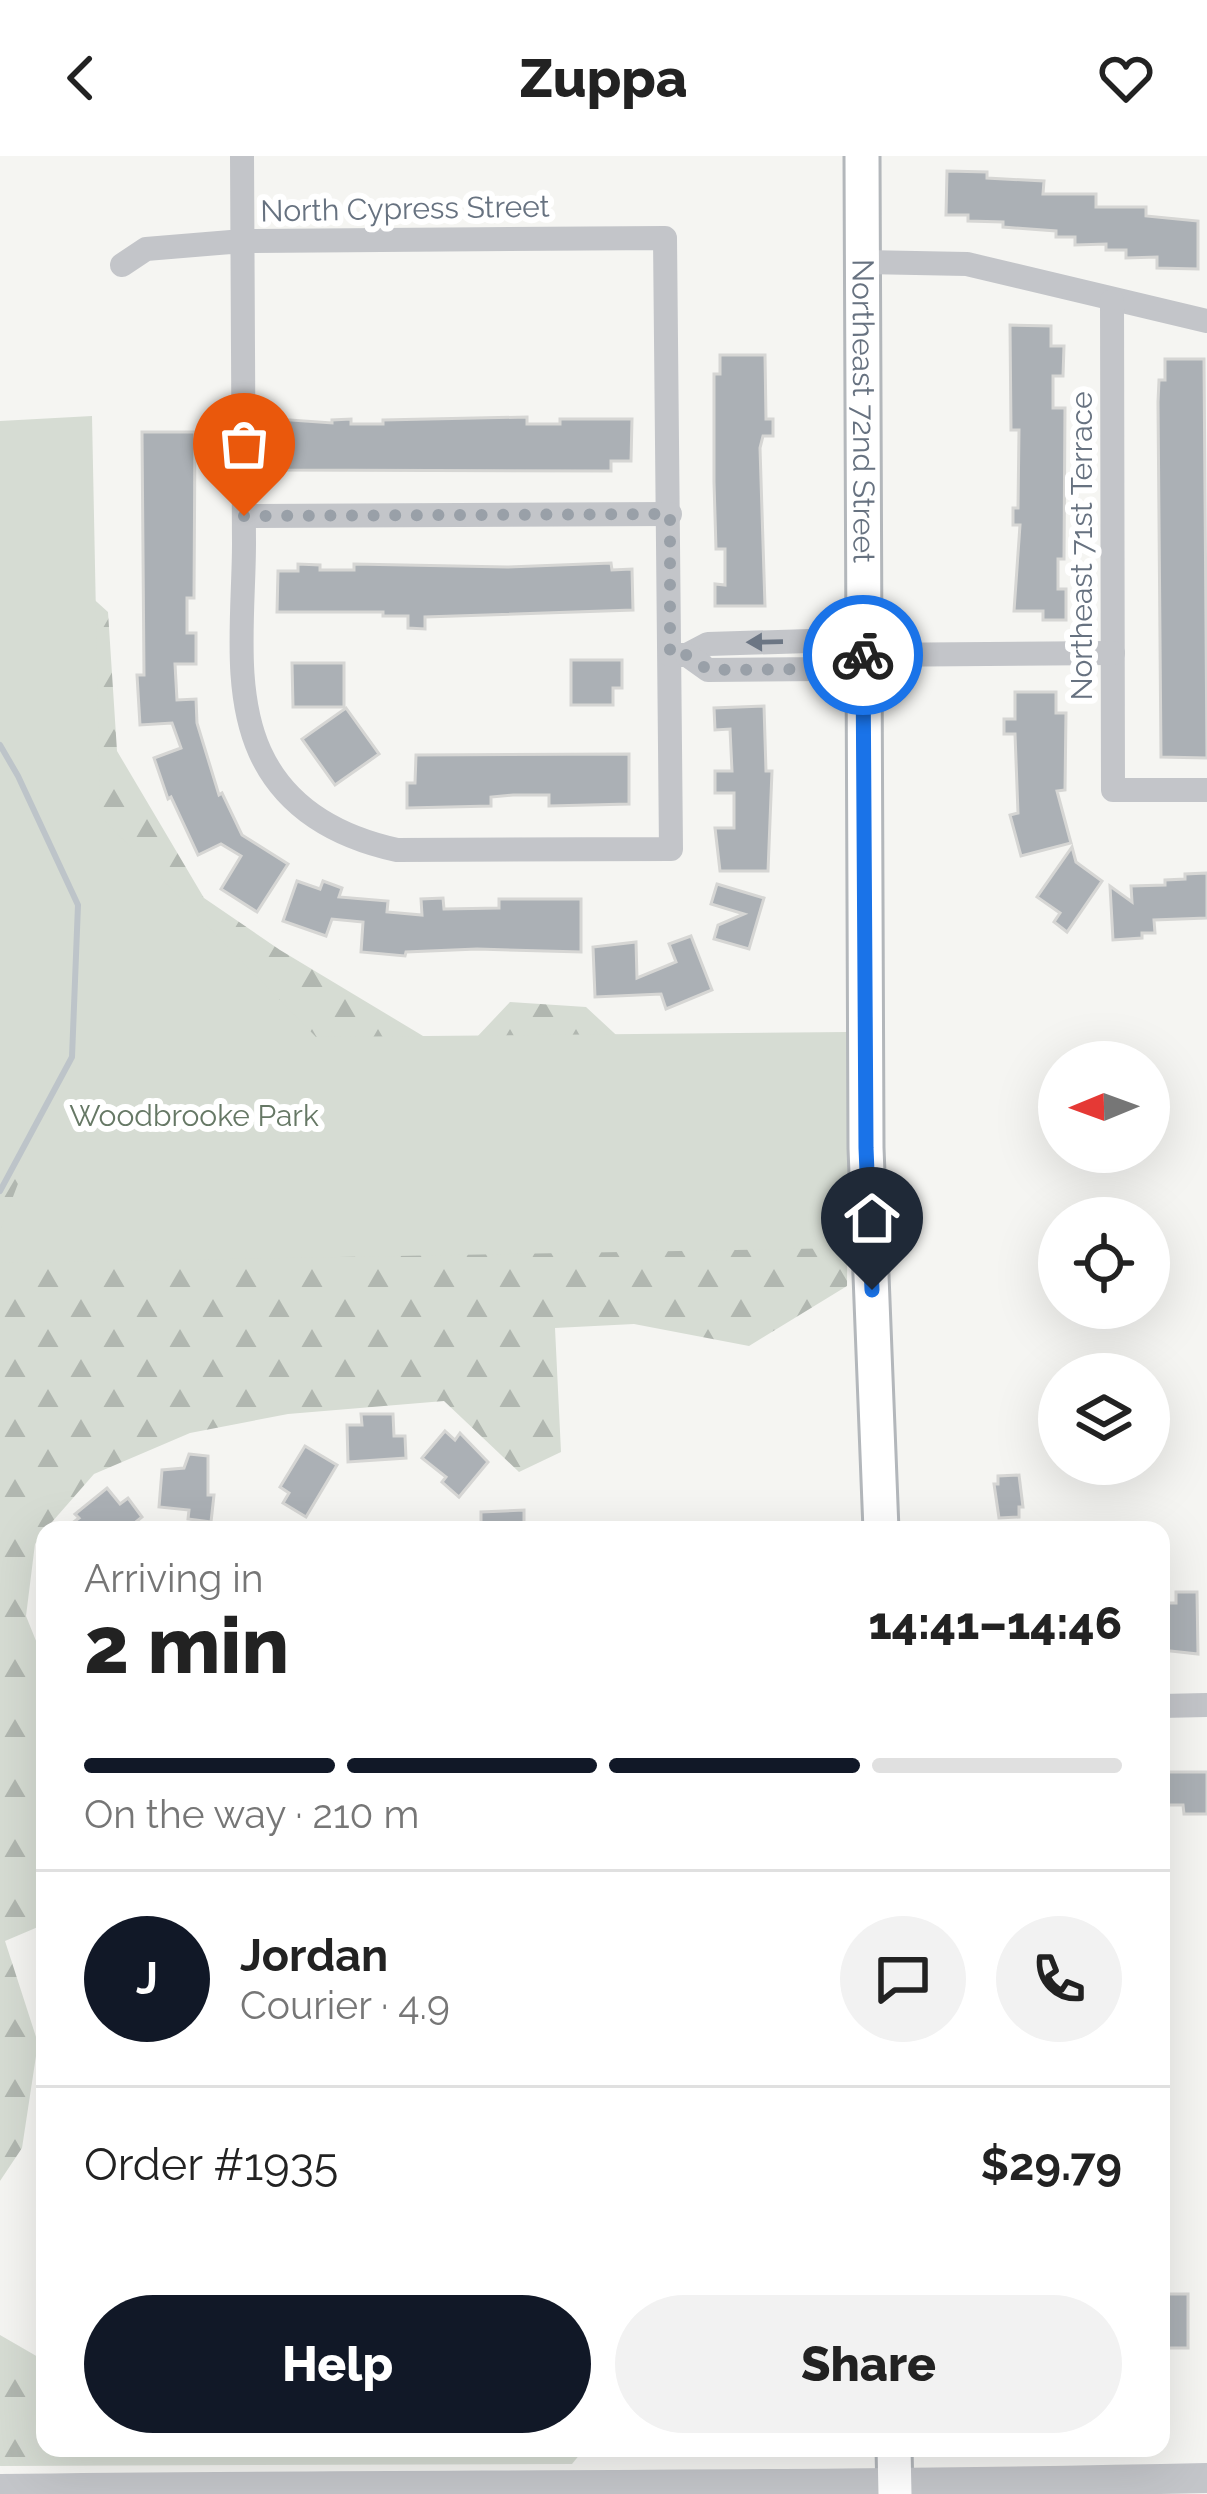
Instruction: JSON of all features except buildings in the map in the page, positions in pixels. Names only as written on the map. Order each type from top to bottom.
[{"type":"main road","name":"Northeast 72nd Street","points":[[862,156],[864,262],[853,654],[881,1521]]},
{"type":"main road","points":[[894,2457],[896,2489]]},
{"type":"street","points":[[242,156],[244,516],[248,717],[267,766],[288,795],[315,818],[362,842],[397,850],[671,850],[679,655],[670,514],[244,516]]},
{"type":"street","name":"North Cypress Street","points":[[122,266],[146,249],[243,241],[665,238],[670,514]]},
{"type":"street","points":[[864,262],[967,264],[1207,321]]},
{"type":"street","name":"Northeast 71st Terrace","points":[[1112,301],[1113,790],[1207,790]]},
{"type":"street","points":[[679,655],[708,644],[810,641],[853,654],[1113,653]]},
{"type":"street","points":[[1170,1706],[1207,1705]]},
{"type":"street","points":[[0,2489],[896,2489],[1207,2478]]},
{"type":"green space","name":"Woodbrooke Park","points":[[92,416],[100,816],[316,1037],[849,1032],[847,1248],[0,1263],[0,1231],[46,1110],[0,1191],[0,421]]},
{"type":"green space","points":[[0,487],[36,547],[108,612],[117,751],[204,898],[280,950],[458,1057],[510,1002],[586,1007],[640,1057],[849,1032],[847,1286],[749,1346],[634,1324],[555,1328],[561,1452],[519,1472],[444,1401],[288,1414],[190,1433],[94,1474],[53,1521],[36,1521],[26,1616],[36,1641],[36,1928],[5,1941],[36,2037],[36,2056],[22,2148],[0,2181]]},
{"type":"green space","points":[[0,2335],[36,2356],[36,2457],[578,2457],[572,2464],[0,2466]]},
{"type":"waterway","points":[[0,745],[78,905],[72,1057],[0,1191]]},
{"type":"way so far","points":[[244,516],[670,514],[670,655],[687,655],[708,670],[823,669],[843,653],[863,655]]},
{"type":"route","points":[[863,655],[866,1148],[872,1290]]}]
